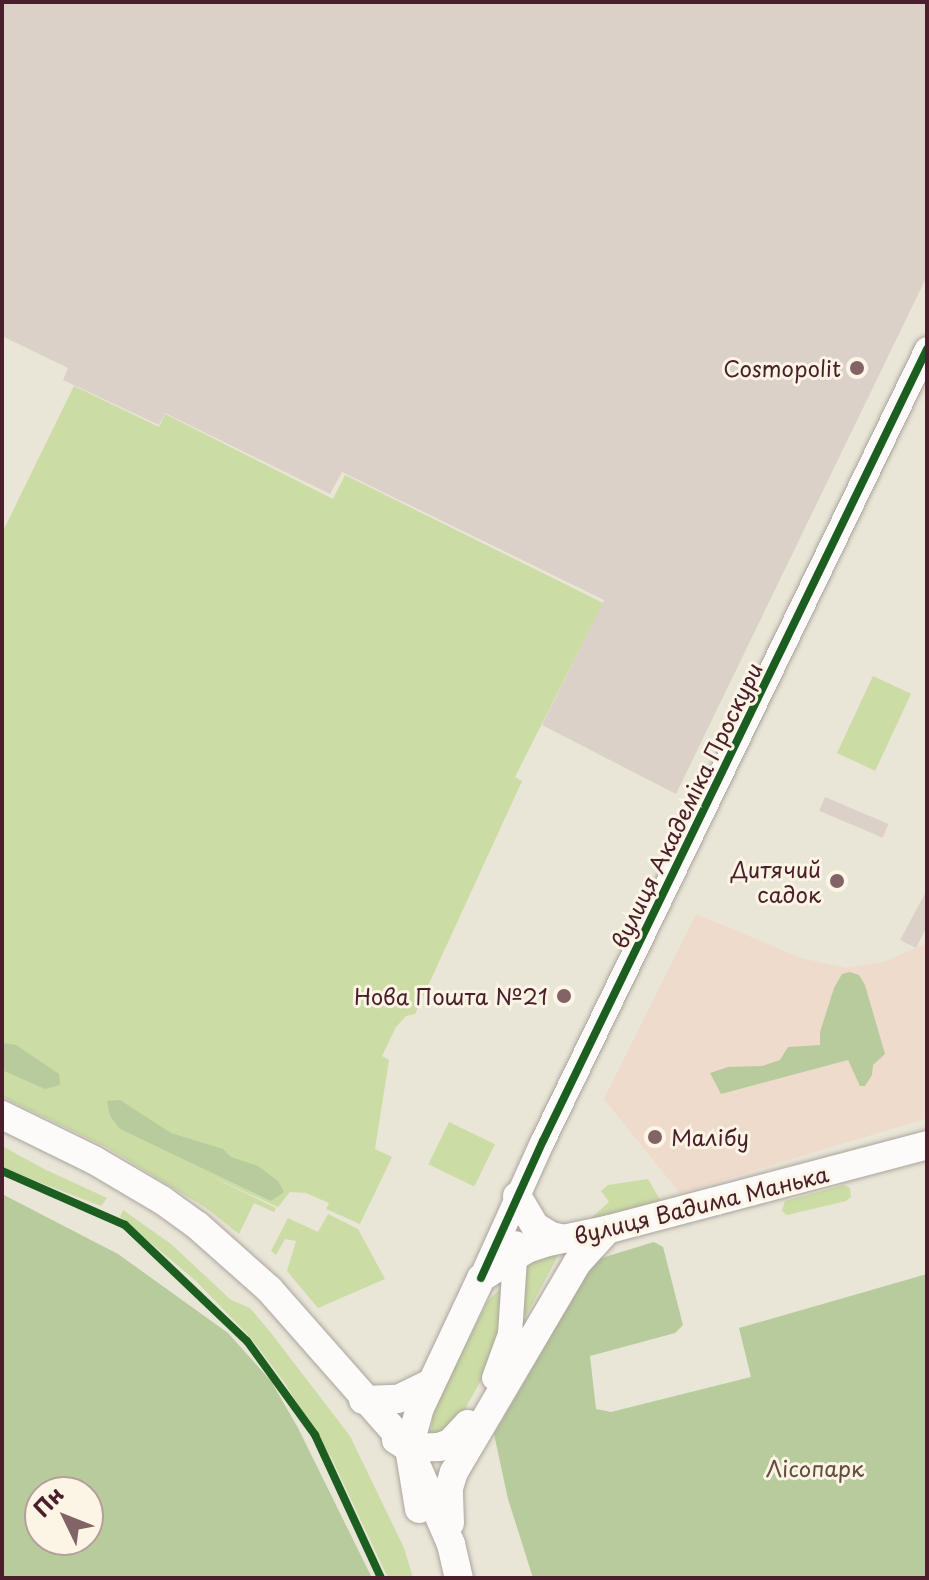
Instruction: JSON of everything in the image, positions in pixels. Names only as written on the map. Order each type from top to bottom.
[{"type":"main road","points":[[2,1115],[128,1179],[198,1226],[269,1289],[368,1408],[409,1448],[451,1544],[459,1578]]},
{"type":"main road","name":"вулиця Вадима Манька","points":[[481,1278],[515,1256],[564,1239],[927,1145]]},
{"type":"main road","points":[[517,1196],[535,1226],[551,1236],[564,1239]]},
{"type":"main road","points":[[451,1544],[450,1480],[468,1424],[569,1259],[586,1242],[607,1230]]},
{"type":"main road","points":[[450,1480],[564,1283],[607,1230]]},
{"type":"main road","name":"вулиця Академіка Проскури","points":[[419,1509],[409,1448],[429,1384],[481,1278]]},
{"type":"main road","points":[[368,1408],[398,1399],[429,1384]]},
{"type":"main road","points":[[368,1408],[419,1509],[448,1578]]},
{"type":"main road","points":[[409,1448],[450,1443],[468,1424]]},
{"type":"street","name":"вулиця Академіка Проскури","points":[[481,1278],[517,1196],[927,349]]},
{"type":"street","points":[[494,1378],[510,1334],[517,1196]]},
{"type":"shaded area","points":[[2,2],[927,2],[927,276],[676,794],[542,725],[604,600],[342,472],[330,494],[165,413],[159,425],[63,380],[68,368],[2,336]]},
{"type":"shaded area","points":[[825,797],[889,824],[883,838],[819,811]]},
{"type":"shaded area","points":[[927,890],[927,926],[916,948],[900,940]]},
{"type":"shaded area","points":[[696,914],[801,958],[846,968],[884,962],[927,943],[927,1118],[680,1193],[604,1099]]},
{"type":"green space","points":[[74,386],[159,427],[165,414],[333,499],[345,475],[603,603],[515,777],[522,781],[415,1014],[406,1016],[396,1027],[382,1056],[389,1060],[375,1149],[392,1157],[360,1224],[326,1209],[329,1203],[306,1193],[290,1192],[278,1207],[204,1173],[276,1208],[274,1212],[254,1203],[239,1234],[206,1208],[106,1147],[2,1097],[2,533]]},
{"type":"green space","points":[[873,676],[911,694],[875,771],[837,753]]},
{"type":"green space","points":[[850,972],[859,975],[865,985],[885,1054],[873,1065],[872,1075],[865,1086],[860,1086],[848,1060],[721,1094],[710,1073],[728,1067],[762,1066],[780,1060],[788,1047],[820,1045],[820,1032],[834,988],[842,974]]},
{"type":"green space","points":[[2,1043],[16,1045],[59,1074],[60,1085],[45,1089],[2,1070]]},
{"type":"green space","points":[[120,1100],[171,1133],[223,1149],[231,1157],[258,1166],[278,1181],[284,1192],[271,1201],[120,1129],[110,1116],[107,1101]]},
{"type":"green space","points":[[449,1122],[495,1144],[474,1187],[428,1164]]},
{"type":"green space","points":[[2,1146],[107,1198],[101,1206],[2,1168]]},
{"type":"green space","points":[[648,1179],[662,1203],[595,1222],[591,1218],[609,1202],[601,1191],[608,1185]]},
{"type":"green space","points":[[844,1185],[850,1188],[851,1197],[846,1201],[787,1215],[782,1211],[785,1201]]},
{"type":"green space","points":[[2,1194],[118,1254],[228,1333],[271,1381],[298,1428],[372,1578],[2,1578]]},
{"type":"green space","points":[[123,1210],[171,1244],[231,1300],[250,1308],[271,1333],[350,1436],[404,1548],[413,1578],[388,1578],[331,1457],[284,1382],[251,1338],[196,1281],[120,1217]]},
{"type":"green space","points":[[328,1214],[358,1229],[385,1279],[318,1308],[287,1271],[296,1241],[285,1239],[276,1255],[271,1251],[288,1218],[318,1232]]},
{"type":"green space","name":"Лісопарк","points":[[654,1242],[663,1247],[683,1325],[675,1333],[590,1356],[596,1409],[611,1412],[751,1377],[739,1328],[927,1274],[927,1578],[533,1578],[508,1499],[494,1434],[595,1260]]},
{"type":"green space","points":[[560,1252],[526,1316],[523,1315],[526,1263]]},
{"type":"green space","points":[[508,1281],[505,1309],[489,1366],[455,1427],[430,1443],[433,1411],[444,1387],[488,1301]]},
{"type":"cycle path","points":[[481,1278],[543,1141],[927,349]]},
{"type":"cycle path","points":[[2,1171],[125,1225],[247,1341],[315,1435],[381,1578]]},
{"type":"place","name":"Cosmopolit","points":[[857,368]]},
{"type":"place","name":"Дитячий садок","points":[[837,881]]},
{"type":"place","name":"Нова Пошта №21","points":[[564,996]]},
{"type":"place","name":"Малібу","points":[[655,1137]]}]
